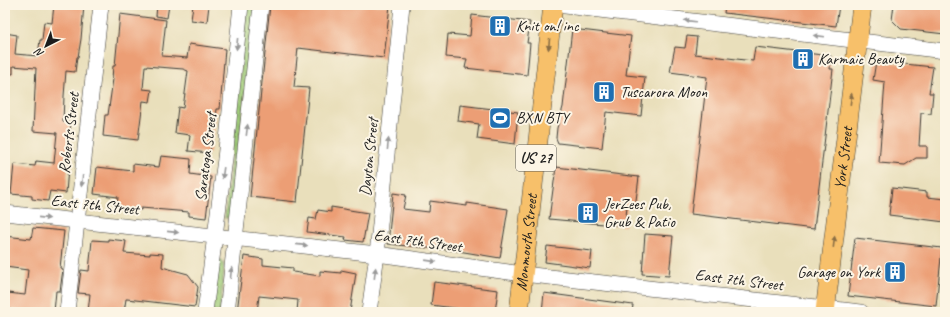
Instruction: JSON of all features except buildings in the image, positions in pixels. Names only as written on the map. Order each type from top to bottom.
[{"type":"main road","name":"Monmouth Street","points":[[519,312],[553,5]]},
{"type":"main road","name":"York Street","points":[[825,310],[862,5]]},
{"type":"street","name":"Roberts Street","points":[[67,312],[76,221],[87,143],[101,5]]},
{"type":"street","name":"Saratoga Street","points":[[205,312],[225,159],[241,5]]},
{"type":"street","points":[[227,312],[261,5]]},
{"type":"street","name":"Dayton Street","points":[[370,312],[402,5]]},
{"type":"street","points":[[557,5],[945,51]]},
{"type":"street","name":"East 7th Street","points":[[5,214],[377,254],[523,274],[676,290],[825,310],[860,312]]},
{"type":"green space","points":[[247,5],[256,5],[230,215],[225,218]]},
{"type":"green space","points":[[221,260],[224,269],[220,312],[212,312],[218,264]]},
{"type":"place","name":"Knit on! inc","points":[[500,26]]},
{"type":"place","name":"Karmaic Beauty","points":[[803,59]]},
{"type":"place","name":"Tuscarora Moon","points":[[604,92]]},
{"type":"place","name":"BXN BTY","points":[[500,118]]},
{"type":"place","name":"JerZees Pub, Grub & Patio","points":[[588,213]]},
{"type":"place","name":"Garage on York","points":[[895,272]]}]
